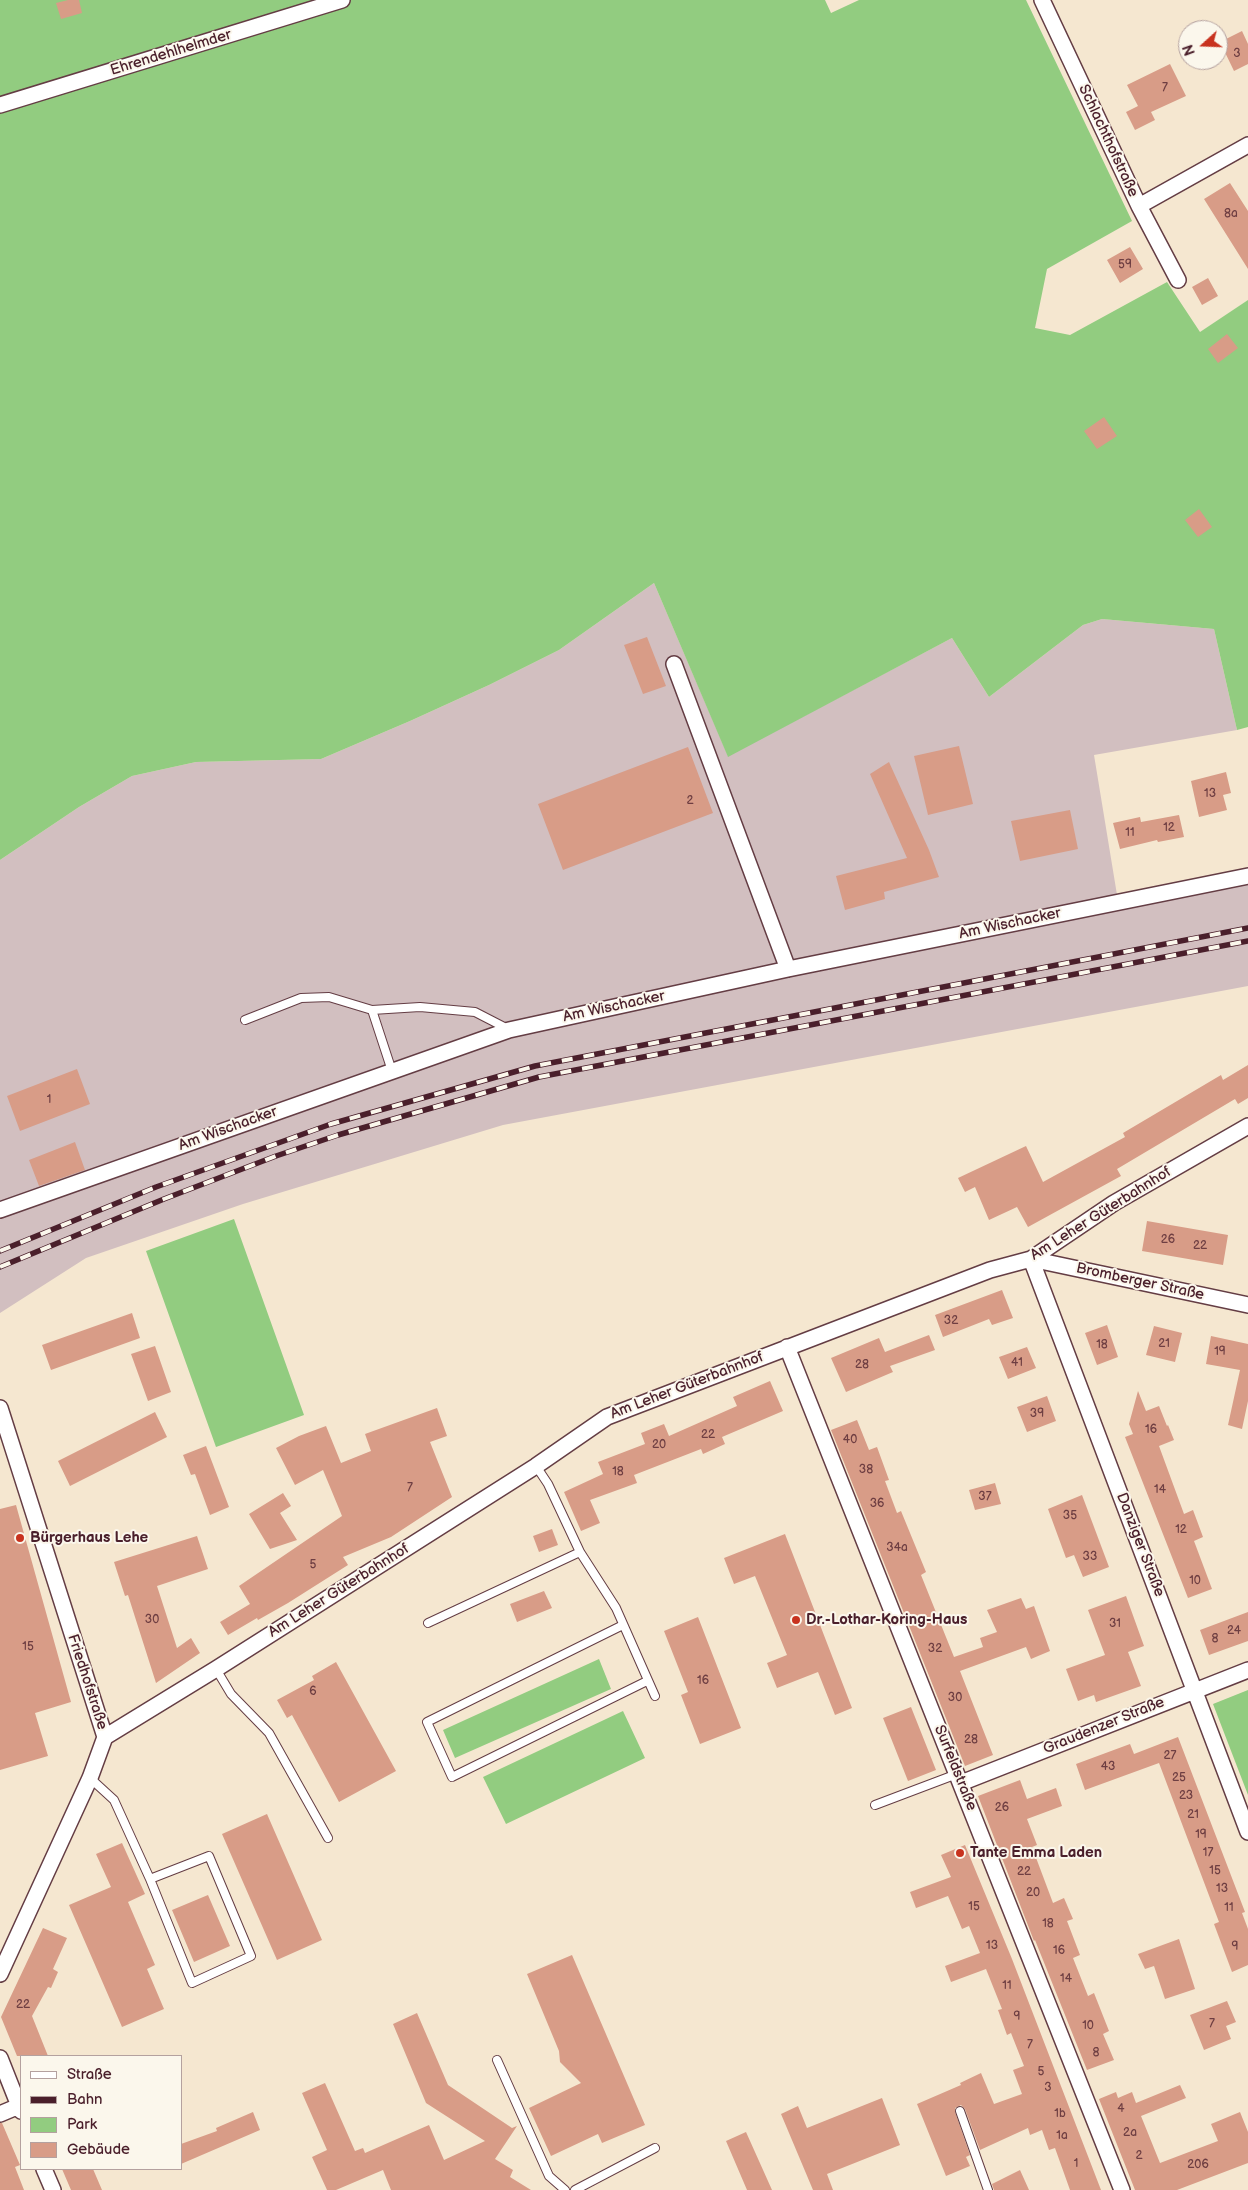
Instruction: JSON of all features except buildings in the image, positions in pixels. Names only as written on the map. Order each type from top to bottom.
[{"type":"street","name":"Ehrendehlhelmder","points":[[0,105],[342,0]]},
{"type":"street","name":"Schlachthofstraße","points":[[1042,0],[1138,206],[1178,280]]},
{"type":"street","points":[[1138,206],[1248,145]]},
{"type":"street","points":[[674,664],[788,969]]},
{"type":"street","name":"Am Wischacker","points":[[0,1210],[509,1030],[788,969],[1248,876]]},
{"type":"street","name":"Am Leher Güterbahnhof","points":[[105,1738],[536,1466],[607,1417],[990,1270],[1031,1259],[1114,1203],[1248,1126]]},
{"type":"street","name":"Bromberger Straße","points":[[1031,1259],[1248,1305]]},
{"type":"street","name":"Danziger Straße","points":[[1031,1259],[1248,1832]]},
{"type":"street","name":"Surfeldstraße","points":[[787,1347],[1122,2190]]},
{"type":"street","name":"Friedhofstraße","points":[[0,1408],[105,1738],[90,1778],[0,1974]]},
{"type":"street","name":"Graudenzer Straße","points":[[959,1778],[1248,1670]]},
{"type":"street","points":[[0,2058],[20,2109],[0,2114]]},
{"type":"street","points":[[44,2170],[53,2190]]},
{"type":"lane","points":[[245,1020],[301,998],[329,997],[372,1010],[420,1007],[475,1012],[509,1030]]},
{"type":"lane","points":[[372,1010],[392,1071]]},
{"type":"lane","points":[[536,1466],[548,1484],[580,1552],[616,1608],[654,1696]]},
{"type":"lane","points":[[428,1623],[580,1552]]},
{"type":"lane","points":[[623,1625],[426,1722],[452,1777],[647,1681]]},
{"type":"lane","points":[[216,1669],[231,1694],[269,1733],[328,1838]]},
{"type":"lane","points":[[90,1778],[114,1800],[150,1879],[192,1982],[251,1956],[209,1856],[150,1879]]},
{"type":"lane","points":[[875,1805],[959,1778]]},
{"type":"lane","points":[[497,2060],[549,2176],[565,2190]]},
{"type":"lane","points":[[960,2111],[988,2190]]},
{"type":"lane","points":[[575,2190],[655,2148]]},
{"type":"shaded area","points":[[654,583],[728,756],[952,638],[989,697],[1083,625],[1102,619],[1214,629],[1237,730],[1094,755],[1119,907],[1248,883],[1248,986],[503,1125],[243,1204],[86,1258],[0,1313],[0,860],[79,807],[132,776],[196,762],[321,759],[489,685],[559,650]]},
{"type":"green space","points":[[0,0],[825,0],[831,13],[859,0],[1026,0],[1132,221],[1047,269],[1035,328],[1070,335],[1167,282],[1200,332],[1248,300],[1248,727],[1237,730],[1214,629],[1102,619],[1083,625],[989,697],[952,638],[728,757],[654,583],[559,650],[489,685],[321,759],[196,762],[132,776],[79,807],[0,860]]},
{"type":"green space","points":[[234,1219],[304,1415],[216,1447],[146,1251]]},
{"type":"green space","points":[[599,1659],[611,1689],[455,1758],[443,1730]]},
{"type":"green space","points":[[1248,1690],[1248,1795],[1213,1704]]},
{"type":"green space","points":[[623,1711],[645,1758],[506,1824],[483,1777]]},
{"type":"railway","points":[[0,1251],[156,1187],[331,1124],[535,1066],[1248,928]]},
{"type":"railway","points":[[0,1267],[164,1199],[276,1156],[338,1135],[539,1077],[1248,941]]},
{"type":"place","name":"Bürgerhaus Lehe","points":[[20,1538]]},
{"type":"place","name":"Dr.-Lothar-Koring-Haus","points":[[796,1620]]},
{"type":"place","name":"Tante Emma Laden","points":[[960,1853]]}]
